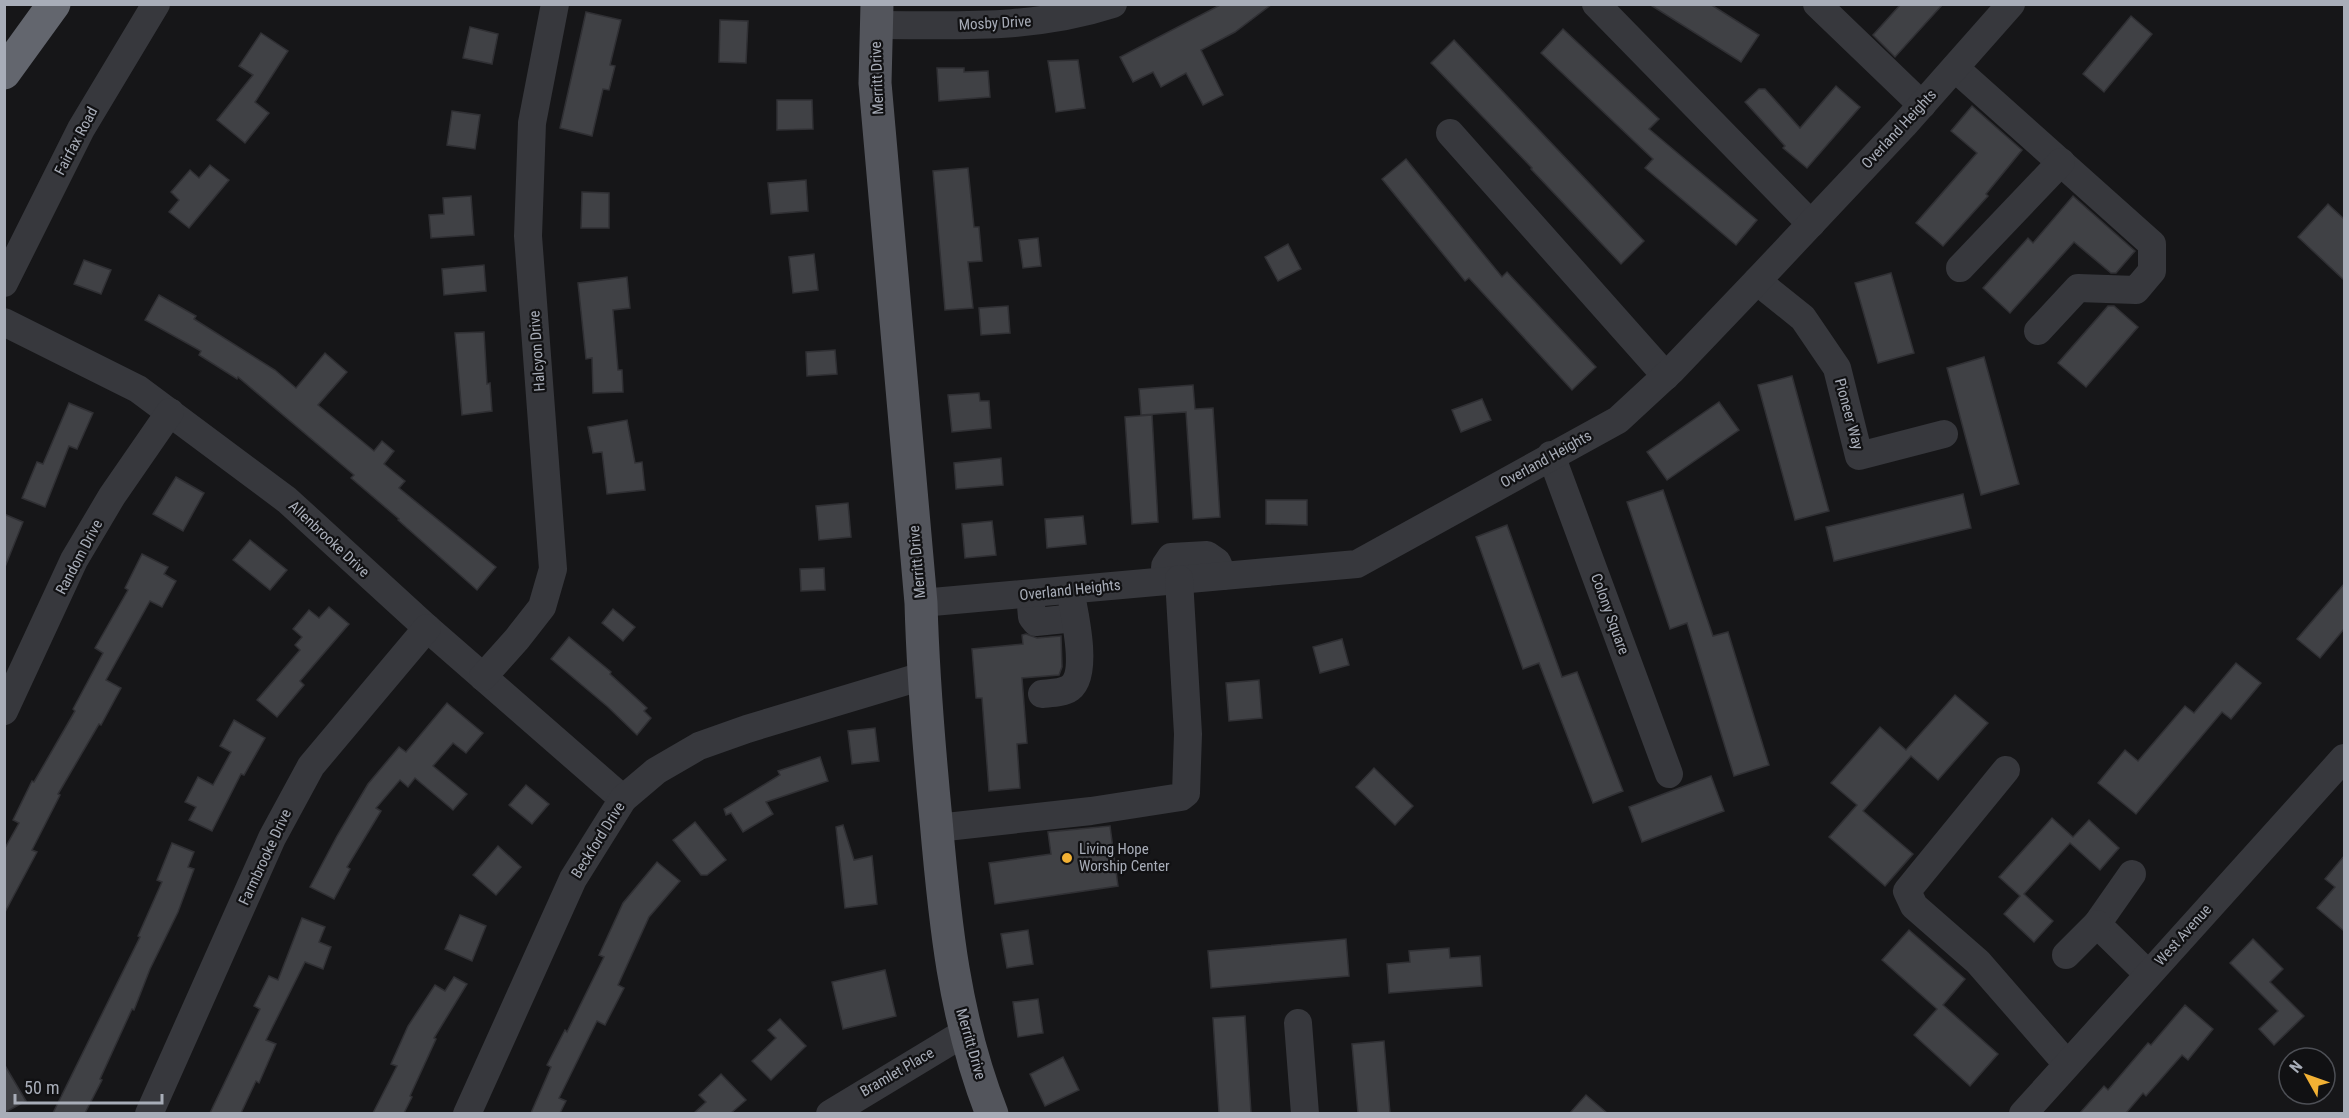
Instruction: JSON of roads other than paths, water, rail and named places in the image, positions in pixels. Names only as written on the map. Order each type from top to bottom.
[{"type":"highway","points":[[4,73],[54,4]]},
{"type":"main road","name":"Merritt Drive","points":[[876,15],[875,83],[921,603],[923,676],[944,909],[964,1033],[992,1113]]},
{"type":"street","name":"Fairfax Road","points":[[4,282],[81,129],[156,4]]},
{"type":"street","name":"Halcyon Drive","points":[[483,677],[542,607],[553,569],[528,236],[532,123],[555,4]]},
{"type":"street","name":"Mosby Drive","points":[[876,15],[1012,25],[1081,15],[1113,4]]},
{"type":"street","points":[[1596,4],[1811,224]]},
{"type":"street","points":[[1817,4],[1922,105]]},
{"type":"street","name":"Overland Heights","points":[[921,603],[1357,564],[1618,420],[1666,376],[1811,224],[1922,105],[2011,4]]},
{"type":"street","points":[[1955,68],[2152,244],[2152,271],[2136,290],[2078,288],[2038,331]]},
{"type":"street","points":[[1450,133],[1666,376]]},
{"type":"street","points":[[1960,268],[2061,162]]},
{"type":"street","name":"Pioneer Way","points":[[1757,281],[1803,318],[1837,368],[1859,456],[1944,434]]},
{"type":"street","name":"Allenbrooke Drive","points":[[4,322],[138,389],[287,500],[427,628],[623,799]]},
{"type":"street","name":"Random Drive","points":[[4,711],[74,560],[112,496],[170,412]]},
{"type":"street","name":"Colony Square","points":[[1551,455],[1669,774]]},
{"type":"street","points":[[937,828],[1091,811],[1181,797],[1186,793],[1188,734],[1172,580]]},
{"type":"street","points":[[1042,694],[1064,691],[1072,687],[1077,678],[1080,659],[1070,590]]},
{"type":"street","points":[[1030,594],[1032,617],[1036,622],[1075,618]]},
{"type":"street","name":"Farmbrooke Drive","points":[[150,1113],[272,838],[310,766],[427,628]]},
{"type":"street","name":"Beckford Drive","points":[[467,1113],[573,879],[623,799],[656,771],[699,746],[923,676]]},
{"type":"street","name":"West Avenue","points":[[2023,1113],[2344,758]]},
{"type":"street","points":[[2006,770],[1907,891],[1914,906],[1978,962],[2067,1064]]},
{"type":"street","points":[[2066,955],[2097,924],[2132,874]]},
{"type":"street","points":[[2097,924],[2148,974]]},
{"type":"street","points":[[1298,1023],[1305,1113]]},
{"type":"street","name":"Bramlet Place","points":[[830,1113],[964,1033]]},
{"type":"place","name":"Living Hope Worship Center","points":[[1067,858]]}]
